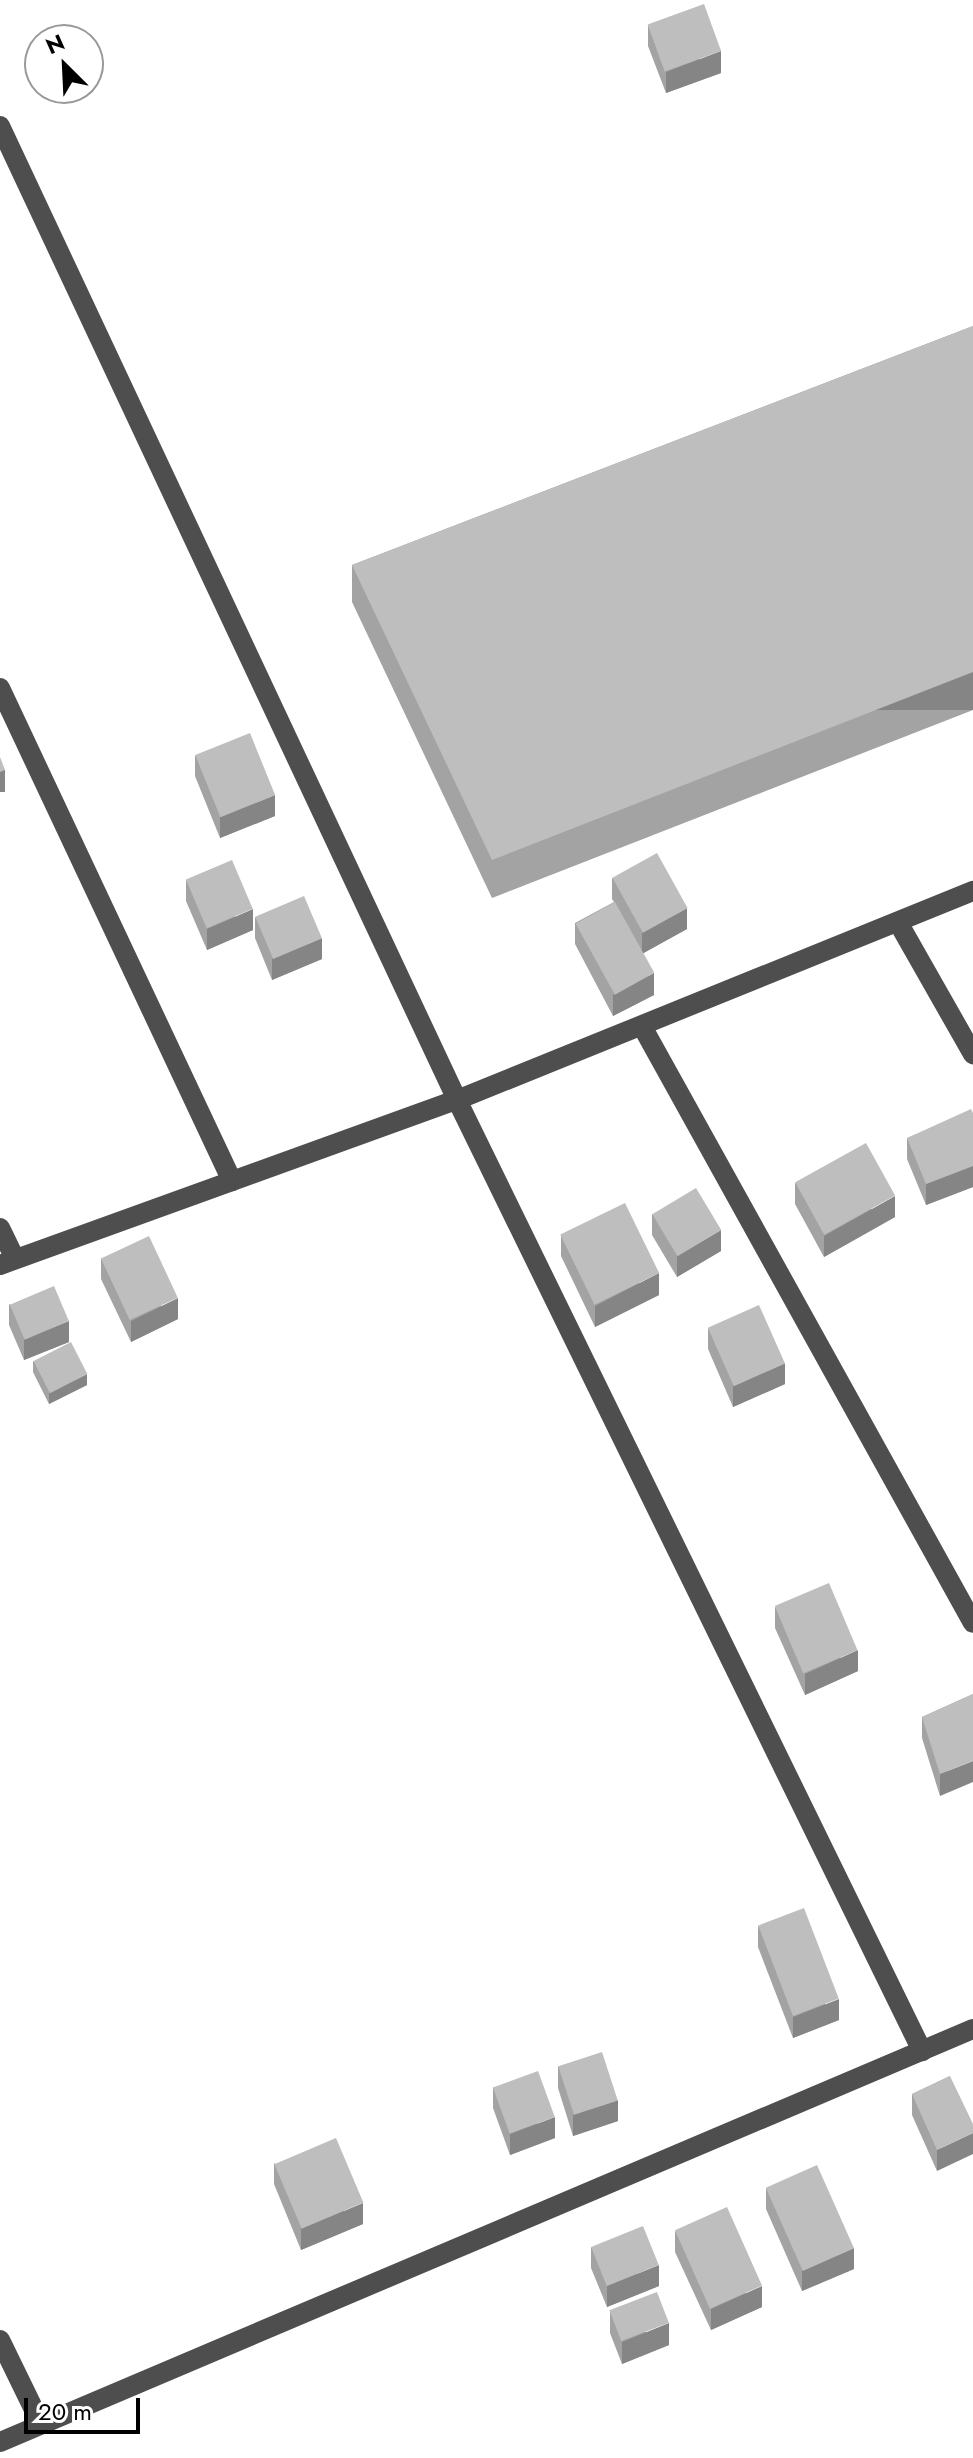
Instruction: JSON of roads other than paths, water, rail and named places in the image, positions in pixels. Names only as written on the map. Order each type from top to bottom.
[{"type":"street","points":[[0,126],[457,1100],[922,2051]]},
{"type":"street","points":[[0,688],[232,1181]]},
{"type":"street","points":[[0,1228],[8,1262],[457,1100],[643,1028],[973,891]]},
{"type":"street","points":[[899,924],[973,1054]]},
{"type":"street","points":[[643,1028],[973,1623]]},
{"type":"street","points":[[0,2442],[972,2031]]},
{"type":"street","points":[[0,2340],[41,2424]]}]
